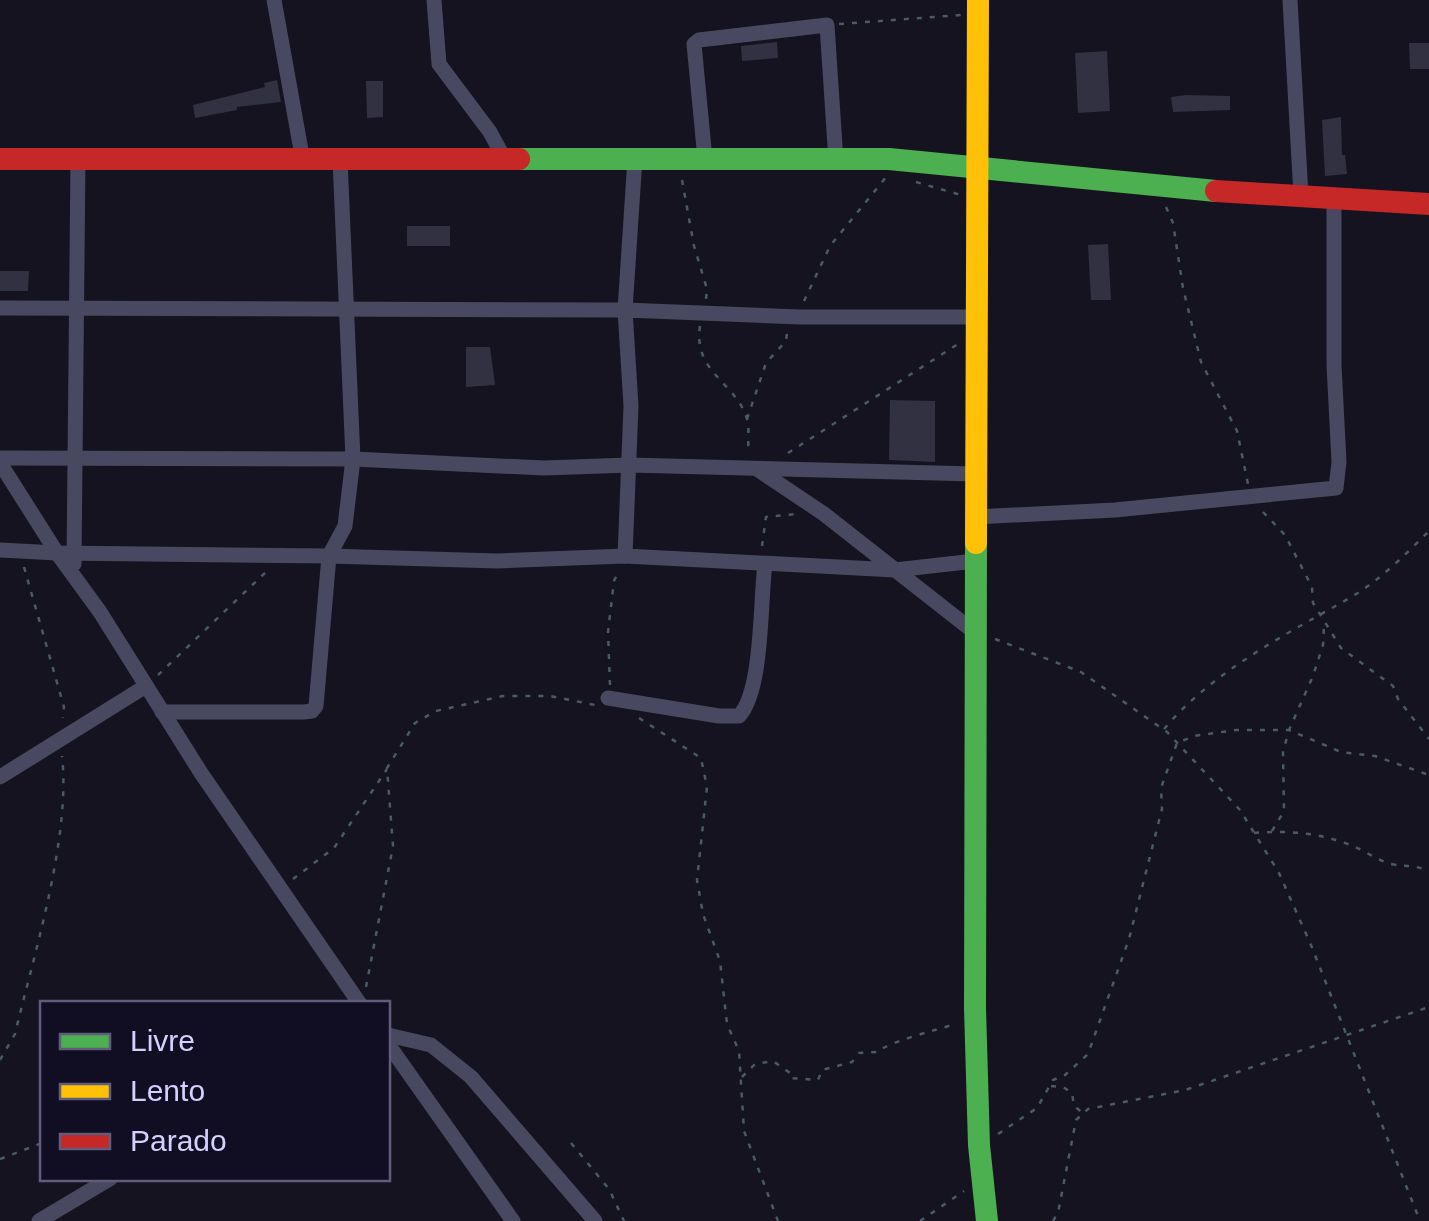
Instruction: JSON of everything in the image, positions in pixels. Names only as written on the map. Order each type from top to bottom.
[{"type":"street","points":[[274,0],[303,161]]},
{"type":"street","points":[[434,0],[439,64],[490,132],[504,158]]},
{"type":"street","points":[[1290,0],[1301,196]]},
{"type":"street","points":[[978,7],[975,1016],[979,1145],[987,1221]]},
{"type":"street","points":[[705,160],[694,44],[699,40],[827,25],[836,161]]},
{"type":"street","points":[[74,576],[78,158]]},
{"type":"street","points":[[625,556],[631,406],[625,310],[635,158]]},
{"type":"street","points":[[0,160],[897,160],[1157,187],[1429,204]]},
{"type":"street","points":[[162,712],[312,711],[318,700],[329,556],[346,526],[353,460],[340,160]]},
{"type":"street","points":[[975,518],[1115,510],[1337,487],[1334,199]]},
{"type":"street","points":[[0,308],[625,310],[976,325]]},
{"type":"street","points":[[358,1001],[57,554],[0,461],[75,456],[975,474]]},
{"type":"street","points":[[761,469],[974,631]]},
{"type":"street","points":[[346,526],[365,558]]},
{"type":"street","points":[[0,550],[497,561],[625,556],[895,570],[975,561]]},
{"type":"street","points":[[608,698],[738,716],[748,706],[753,683],[764,564]]},
{"type":"street","points":[[0,777],[146,686]]},
{"type":"street","points":[[390,1035],[431,1045],[471,1077],[595,1221]]},
{"type":"street","points":[[390,1047],[513,1221]]},
{"type":"street","points":[[39,1221],[106,1181]]},
{"type":"path","points":[[827,25],[978,7]]},
{"type":"path","points":[[747,420],[766,362],[786,341],[788,326],[800,317],[830,246],[897,160],[910,179],[977,200]]},
{"type":"path","points":[[1157,187],[1174,223],[1183,288],[1202,362],[1237,432],[1250,498],[1286,535],[1312,587],[1313,603],[1341,648],[1392,686],[1398,700],[1429,738]]},
{"type":"path","points":[[761,469],[976,325]]},
{"type":"path","points":[[764,564],[766,517],[824,514]]},
{"type":"path","points":[[1163,730],[1184,706],[1230,669],[1355,595],[1429,531]]},
{"type":"path","points":[[0,1060],[16,1034],[59,836],[64,778],[60,739],[64,707],[19,551]]},
{"type":"path","points":[[146,686],[282,556]]},
{"type":"path","points":[[280,888],[334,848],[415,723],[436,711],[503,696],[550,696],[593,706],[608,698],[612,676],[608,632],[614,581],[625,556]]},
{"type":"path","points":[[1272,831],[1284,811],[1284,752],[1289,730],[1314,676],[1323,645],[1324,622]]},
{"type":"path","points":[[974,631],[1081,672],[1163,730],[1240,810],[1279,873],[1303,927],[1420,1221]]},
{"type":"path","points":[[639,718],[701,758],[705,769],[707,787],[697,880],[703,914],[720,961],[727,1024],[739,1052],[744,1131],[778,1221]]},
{"type":"path","points":[[979,1145],[1038,1108],[1054,1080],[1088,1054],[1128,938],[1154,828],[1162,810],[1162,788],[1177,743],[1194,736],[1236,730],[1289,730],[1341,752],[1374,756],[1429,775]]},
{"type":"path","points":[[367,985],[393,846],[388,768]]},
{"type":"path","points":[[1254,832],[1319,835],[1392,864],[1410,863],[1429,871]]},
{"type":"path","points":[[1053,1221],[1058,1213],[1076,1120],[1083,1114],[1113,1103],[1184,1090],[1429,1007]]},
{"type":"path","points":[[742,1077],[755,1064],[773,1062],[790,1078],[818,1080],[822,1070],[852,1062],[859,1053],[878,1052],[886,1044],[910,1040],[975,1016]]},
{"type":"path","points":[[1050,1086],[1072,1093],[1074,1106],[1083,1114]]},
{"type":"path","points":[[572,1143],[609,1189],[624,1221]]},
{"type":"path","points":[[0,1159],[40,1144]]},
{"type":"path","points":[[920,1221],[982,1179]]},
{"type":"building","points":[[777,42],[778,58],[742,61],[741,46]]},
{"type":"building","points":[[1409,43],[1429,43],[1429,69],[1410,69]]},
{"type":"building","points":[[1107,51],[1110,111],[1078,113],[1075,53]]},
{"type":"building","points":[[277,80],[281,102],[237,107],[195,118],[193,105],[265,87],[264,83]]},
{"type":"building","points":[[366,81],[383,81],[383,117],[367,118]]},
{"type":"building","points":[[1230,96],[1230,110],[1173,112],[1171,97]]},
{"type":"building","points":[[1341,117],[1347,174],[1325,176],[1322,120]]},
{"type":"building","points":[[407,226],[450,226],[450,246],[407,246]]},
{"type":"building","points":[[1108,244],[1111,300],[1091,300],[1088,245]]},
{"type":"building","points":[[0,271],[29,271],[28,291],[0,291]]},
{"type":"building","points":[[466,347],[490,347],[495,385],[466,387]]},
{"type":"building","points":[[890,400],[935,401],[935,462],[889,460]]},
{"type":"traffic: fast","points":[[519,159],[889,159],[1216,191]]},
{"type":"traffic: fast","points":[[976,543],[975,1008],[979,1145],[987,1221]]},
{"type":"traffic: slow","points":[[976,543],[978,0]]},
{"type":"traffic: jam","points":[[0,159],[519,159]]},
{"type":"traffic: jam","points":[[1216,191],[1429,204]]}]
